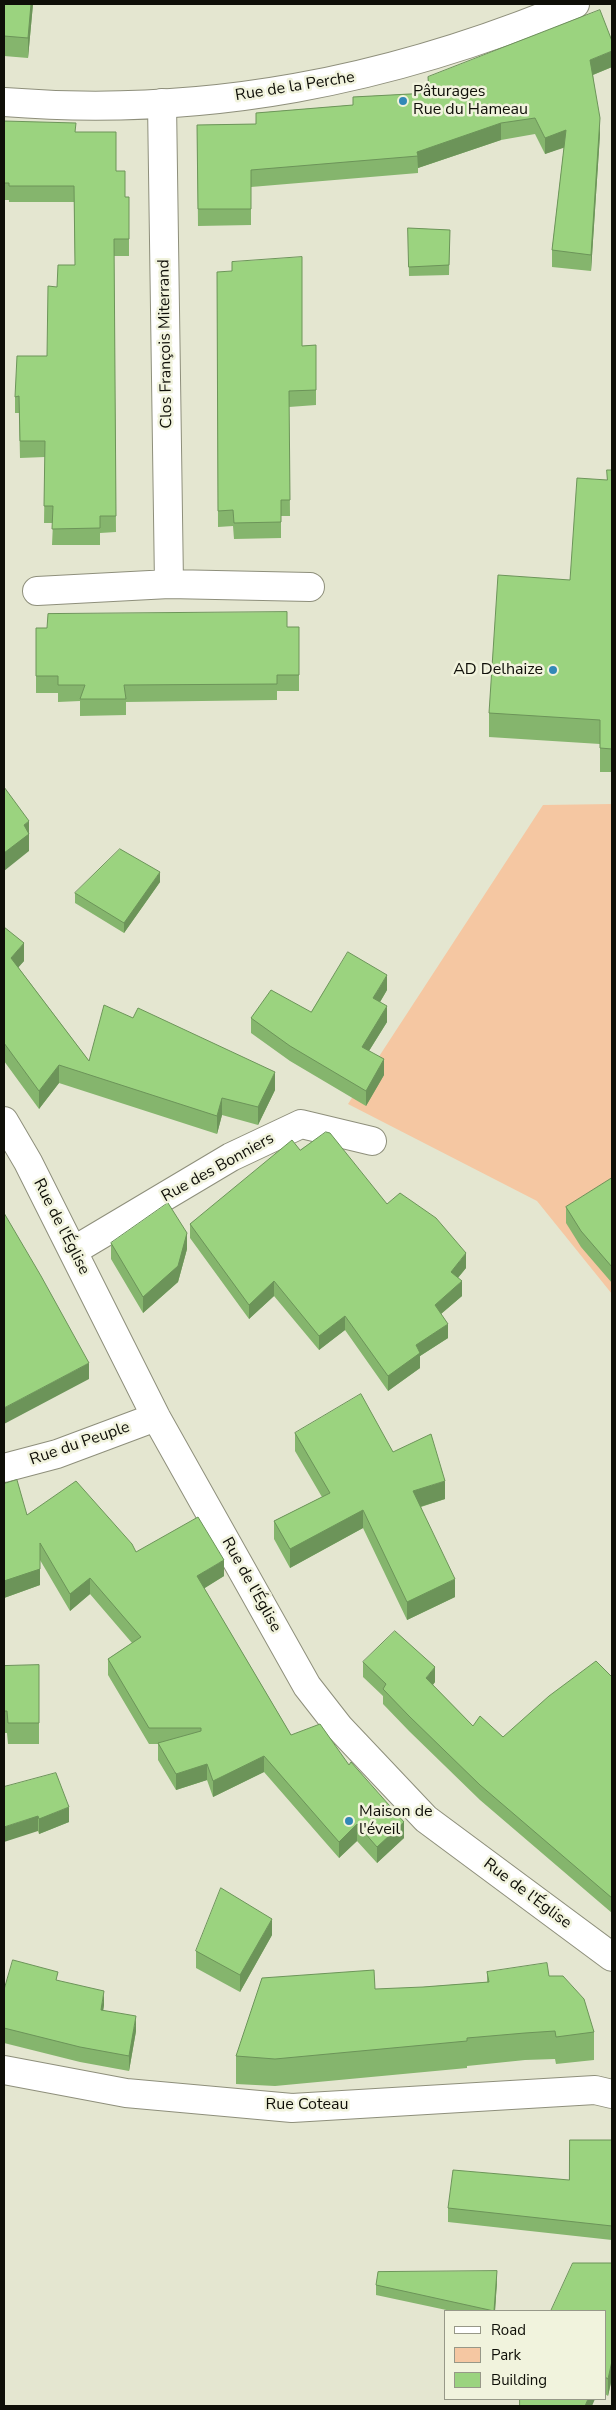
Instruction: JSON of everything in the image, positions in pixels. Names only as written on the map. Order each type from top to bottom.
[{"type":"street","name":"Rue de la Perche","points":[[4,102],[90,105],[162,104],[275,92],[368,74],[459,48],[575,4]]},
{"type":"street","name":"Clos François Miterrand","points":[[162,104],[169,584]]},
{"type":"street","points":[[38,591],[169,584],[310,587]]},
{"type":"street","name":"Rue de l'Église","points":[[4,1121],[28,1162],[156,1417],[307,1686],[339,1727],[426,1818],[612,1957]]},
{"type":"street","name":"Rue des Bonniers","points":[[73,1251],[232,1157],[301,1124],[372,1141]]},
{"type":"street","name":"Rue du Peuple","points":[[4,1468],[57,1454],[156,1417]]},
{"type":"street","name":"Rue Coteau","points":[[4,2070],[126,2093],[292,2108],[595,2090],[612,2094]]},
{"type":"green space","points":[[612,804],[612,1294],[537,1201],[348,1104],[543,805]]},
{"type":"building","points":[[4,4],[31,4],[28,38],[4,36]]},
{"type":"building","points":[[600,10],[612,41],[612,51],[590,60],[600,118],[591,255],[552,250],[566,130],[545,138],[535,118],[501,123],[417,152],[418,156],[251,170],[251,209],[198,209],[197,125],[256,124],[256,113],[353,105],[353,97],[429,93],[428,77]]},
{"type":"building","points":[[4,121],[76,123],[75,132],[116,132],[116,171],[125,171],[125,197],[129,197],[129,239],[114,239],[116,516],[100,516],[100,528],[52,529],[53,506],[44,506],[45,441],[20,441],[19,396],[15,397],[17,356],[47,356],[48,286],[57,287],[58,265],[75,265],[74,186],[9,186],[9,183],[4,183]]},
{"type":"building","points":[[408,228],[450,230],[449,265],[409,267]]},
{"type":"building","points":[[302,257],[302,346],[316,345],[316,390],[289,391],[290,500],[281,500],[281,522],[234,523],[233,510],[218,511],[217,272],[232,271],[232,262]]},
{"type":"building","name":"AD Delhaize","points":[[607,470],[612,470],[612,749],[600,748],[600,720],[489,713],[498,575],[570,580],[577,478],[607,480]]},
{"type":"building","points":[[287,612],[287,627],[299,627],[299,675],[277,675],[277,684],[124,685],[126,699],[80,699],[85,685],[58,685],[58,676],[36,676],[36,628],[47,628],[48,614]]},
{"type":"building","points":[[4,787],[29,821],[24,825],[29,834],[4,853]]},
{"type":"building","points":[[120,849],[160,872],[124,923],[75,893]]},
{"type":"building","points":[[4,927],[24,943],[11,958],[89,1061],[104,1005],[133,1018],[138,1008],[275,1072],[258,1107],[222,1098],[217,1116],[59,1065],[39,1091],[4,1043]]},
{"type":"building","points":[[348,952],[387,975],[373,998],[387,1006],[362,1047],[384,1059],[366,1091],[290,1046],[251,1018],[271,990],[311,1012]]},
{"type":"building","points":[[326,1132],[330,1133],[387,1204],[400,1193],[436,1218],[466,1253],[451,1272],[462,1281],[435,1305],[448,1324],[416,1345],[420,1353],[388,1376],[345,1316],[319,1336],[274,1281],[249,1305],[190,1224],[292,1140],[300,1150]]},
{"type":"building","points":[[612,1178],[612,1267],[581,1231],[566,1207]]},
{"type":"building","points":[[168,1203],[187,1233],[178,1266],[143,1297],[111,1243]]},
{"type":"building","points":[[4,1213],[89,1363],[4,1408]]},
{"type":"building","points":[[361,1394],[393,1452],[431,1434],[445,1481],[413,1491],[455,1579],[407,1602],[363,1510],[290,1549],[274,1521],[330,1493],[295,1433]]},
{"type":"building","points":[[17,1480],[27,1515],[76,1481],[132,1544],[136,1552],[198,1517],[224,1560],[197,1576],[291,1735],[320,1724],[349,1765],[351,1762],[404,1822],[377,1847],[357,1824],[339,1842],[264,1756],[213,1781],[207,1764],[176,1774],[158,1743],[201,1731],[201,1728],[149,1728],[108,1659],[141,1637],[90,1578],[70,1594],[40,1543],[40,1569],[4,1581],[4,1484]]},
{"type":"building","points":[[395,1631],[435,1667],[426,1678],[473,1726],[480,1716],[503,1737],[549,1696],[596,1661],[612,1677],[612,1898],[480,1785],[383,1689],[386,1684],[363,1662]]},
{"type":"building","points":[[39,1665],[39,1723],[8,1723],[7,1711],[4,1711],[4,1666]]},
{"type":"building","points":[[56,1773],[69,1807],[39,1819],[38,1816],[4,1827],[4,1787]]},
{"type":"building","points":[[221,1888],[272,1919],[240,1975],[196,1951]]},
{"type":"building","points":[[13,1960],[58,1972],[56,1980],[104,1991],[101,2010],[136,2016],[129,2056],[80,2047],[4,2028],[4,1990]]},
{"type":"building","points":[[547,1963],[549,1976],[563,1976],[584,1999],[594,2032],[556,2037],[555,2031],[525,2033],[467,2038],[467,2041],[275,2059],[236,2056],[262,1978],[374,1970],[375,1989],[423,1987],[489,1982],[487,1972]]},
{"type":"building","points":[[570,2140],[612,2140],[612,2226],[448,2208],[453,2170],[569,2180]]},
{"type":"building","points":[[573,2263],[612,2263],[612,2361],[608,2379],[606,2378],[606,2310],[551,2310]]},
{"type":"building","points":[[497,2271],[494,2310],[376,2285],[378,2272]]},
{"type":"building","points":[[520,2400],[588,2400],[585,2406],[520,2406]]},
{"type":"place","name":"Pâturages Rue du Hameau","points":[[403,101]]},
{"type":"place","name":"AD Delhaize","points":[[553,670]]},
{"type":"place","name":"Maison de l'éveil","points":[[349,1821]]}]
